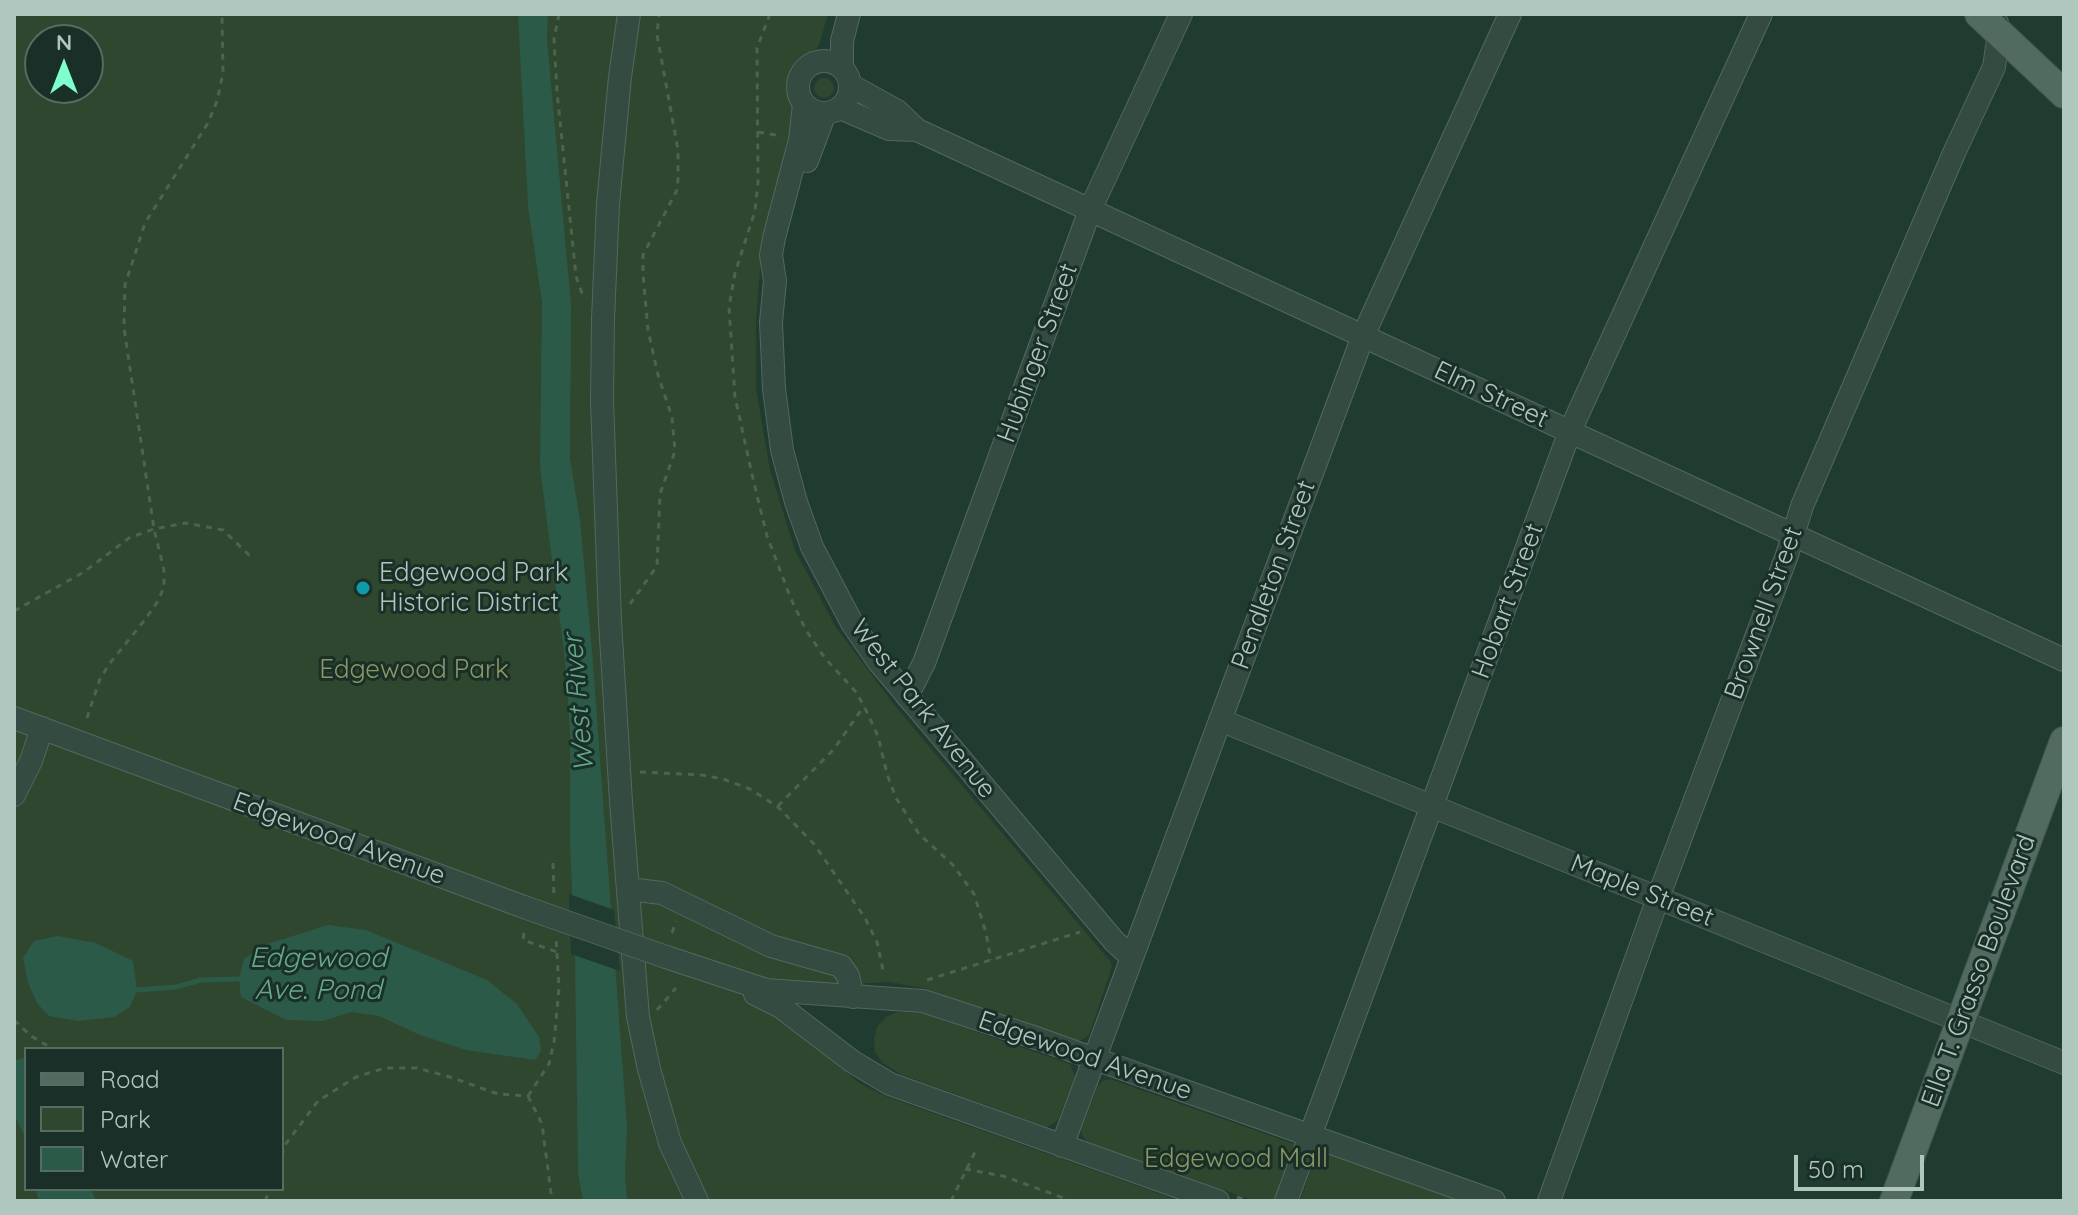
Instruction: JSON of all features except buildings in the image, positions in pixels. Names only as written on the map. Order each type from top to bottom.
[{"type":"main road","points":[[1991,21],[2064,94]]},
{"type":"main road","name":"Ella T. Grasso Boulevard","points":[[1894,1201],[2064,741]]},
{"type":"street","points":[[629,14],[612,162],[604,306],[602,401],[610,621],[638,1017],[670,1143],[697,1201]]},
{"type":"street","points":[[817,63],[837,14]]},
{"type":"street","points":[[846,77],[832,63],[817,63],[800,78],[800,96],[804,104],[812,111],[832,110],[848,99],[846,77],[842,41],[849,14]]},
{"type":"street","name":"Hubinger Street","points":[[907,696],[924,663],[1090,210],[1181,14]]},
{"type":"street","name":"Pendleton Street","points":[[1062,1146],[1363,336],[1510,14]]},
{"type":"street","name":"Hobart Street","points":[[1286,1201],[1570,431],[1761,14]]},
{"type":"street","name":"Brownell Street","points":[[1549,1201],[1802,506],[1923,223],[1994,67],[1991,21]]},
{"type":"street","name":"Elm Street","points":[[846,77],[897,111],[917,130],[2064,660]]},
{"type":"street","name":"West Park Avenue","points":[[804,104],[800,140],[771,255],[775,281],[771,322],[774,389],[782,450],[812,547],[852,623],[907,696],[1114,941],[1131,957]]},
{"type":"street","name":"Elm Street","points":[[832,110],[889,129],[917,130]]},
{"type":"street","name":"West Park Avenue","points":[[775,281],[786,258],[812,143],[832,110]]},
{"type":"street","name":"Edgewood Avenue","points":[[14,718],[524,907],[766,990],[923,1001],[1494,1201]]},
{"type":"street","name":"Maple Street","points":[[1220,720],[2064,1063]]},
{"type":"street","points":[[14,795],[31,761],[42,728]]},
{"type":"street","points":[[628,889],[662,893],[771,946],[841,966],[848,976],[853,997]]},
{"type":"street","name":"Edgewood Avenue","points":[[666,957],[781,1007],[853,1062],[890,1084],[1218,1201]]},
{"type":"path","points":[[87,718],[100,679],[158,601],[164,587],[164,570],[154,529],[124,328],[125,285],[145,223],[208,123],[217,101],[223,73],[222,14]]},
{"type":"path","points":[[559,14],[554,39],[556,81],[574,257]]},
{"type":"path","points":[[610,621],[626,609],[657,566],[660,494],[675,451],[672,417],[648,330],[643,274],[643,255],[677,190],[678,179],[678,150],[657,35],[659,14]]},
{"type":"path","points":[[758,132],[792,138]]},
{"type":"path","points":[[14,611],[30,605],[84,572],[129,538],[154,529],[186,523],[223,530],[249,555],[255,555]]},
{"type":"path","points":[[778,807],[834,749],[864,706],[878,736],[896,798],[919,834],[953,865],[974,894],[991,960]]},
{"type":"path","points":[[619,771],[723,779],[750,789],[778,807],[814,844],[865,918],[877,942],[884,975]]},
{"type":"path","points":[[923,982],[1083,931]]},
{"type":"path","points":[[524,933],[523,940],[557,952],[559,988],[549,1064],[528,1096]]},
{"type":"path","points":[[638,1017],[661,1007],[676,988]]},
{"type":"path","points":[[14,1020],[31,1036],[50,1047]]},
{"type":"path","points":[[284,1143],[318,1101],[356,1077],[385,1068],[417,1068],[498,1094],[528,1096]]},
{"type":"path","points":[[528,1096],[542,1124],[552,1201]]},
{"type":"path","points":[[951,1201],[977,1148]]},
{"type":"path","points":[[965,1169],[1003,1176],[1072,1201]]},
{"type":"green space","name":"Edgewood Park","points":[[14,14],[828,14],[819,45],[794,76],[792,94],[796,114],[760,270],[756,388],[770,470],[795,550],[835,626],[895,706],[1112,967],[1089,1035],[1082,1040],[1074,1040],[922,988],[890,982],[799,984],[785,1021],[859,1083],[885,1096],[1180,1201],[14,1201]]},
{"type":"green space","points":[[824,78],[831,81],[834,88],[831,95],[824,98],[817,95],[814,88],[817,81]]},
{"type":"green space","points":[[897,1012],[921,1013],[1070,1064],[1075,1077],[1058,1120],[1047,1127],[900,1074],[883,1063],[875,1052],[877,1027],[886,1017]]},
{"type":"green space","name":"Edgewood Mall","points":[[1110,1079],[1294,1144],[1274,1201],[1255,1201],[1087,1142],[1081,1133],[1082,1127],[1098,1086]]},
{"type":"green space","name":"Edgewood Mall","points":[[1318,1150],[1459,1201],[1300,1201]]},
{"type":"water","name":"West River","points":[[518,14],[548,14],[547,39],[571,305],[570,458],[580,521],[592,650],[627,1127],[627,1201],[583,1201],[578,1172],[570,733],[565,660],[540,467],[542,302],[528,206]]},
{"type":"water","name":"Edgewood Ave. Pond","points":[[328,925],[366,930],[487,980],[517,1004],[539,1037],[541,1051],[535,1060],[466,1050],[420,1035],[379,1016],[351,1012],[323,1021],[286,1020],[241,997],[239,979],[244,959],[264,945]]},
{"type":"water","points":[[58,936],[96,943],[133,961],[137,990],[130,1007],[114,1017],[78,1021],[49,1016],[37,1003],[28,983],[23,958],[34,941]]},
{"type":"water","points":[[24,1058],[24,1135],[14,1114],[14,1061]]},
{"type":"water","points":[[36,1191],[92,1191],[96,1201],[39,1201]]},
{"type":"pier","points":[[569,894],[614,910],[620,971],[571,954]]},
{"type":"waterway","points":[[137,990],[176,987],[201,980],[239,979]]},
{"type":"place","name":"Edgewood Park Historic District","points":[[363,588]]}]
